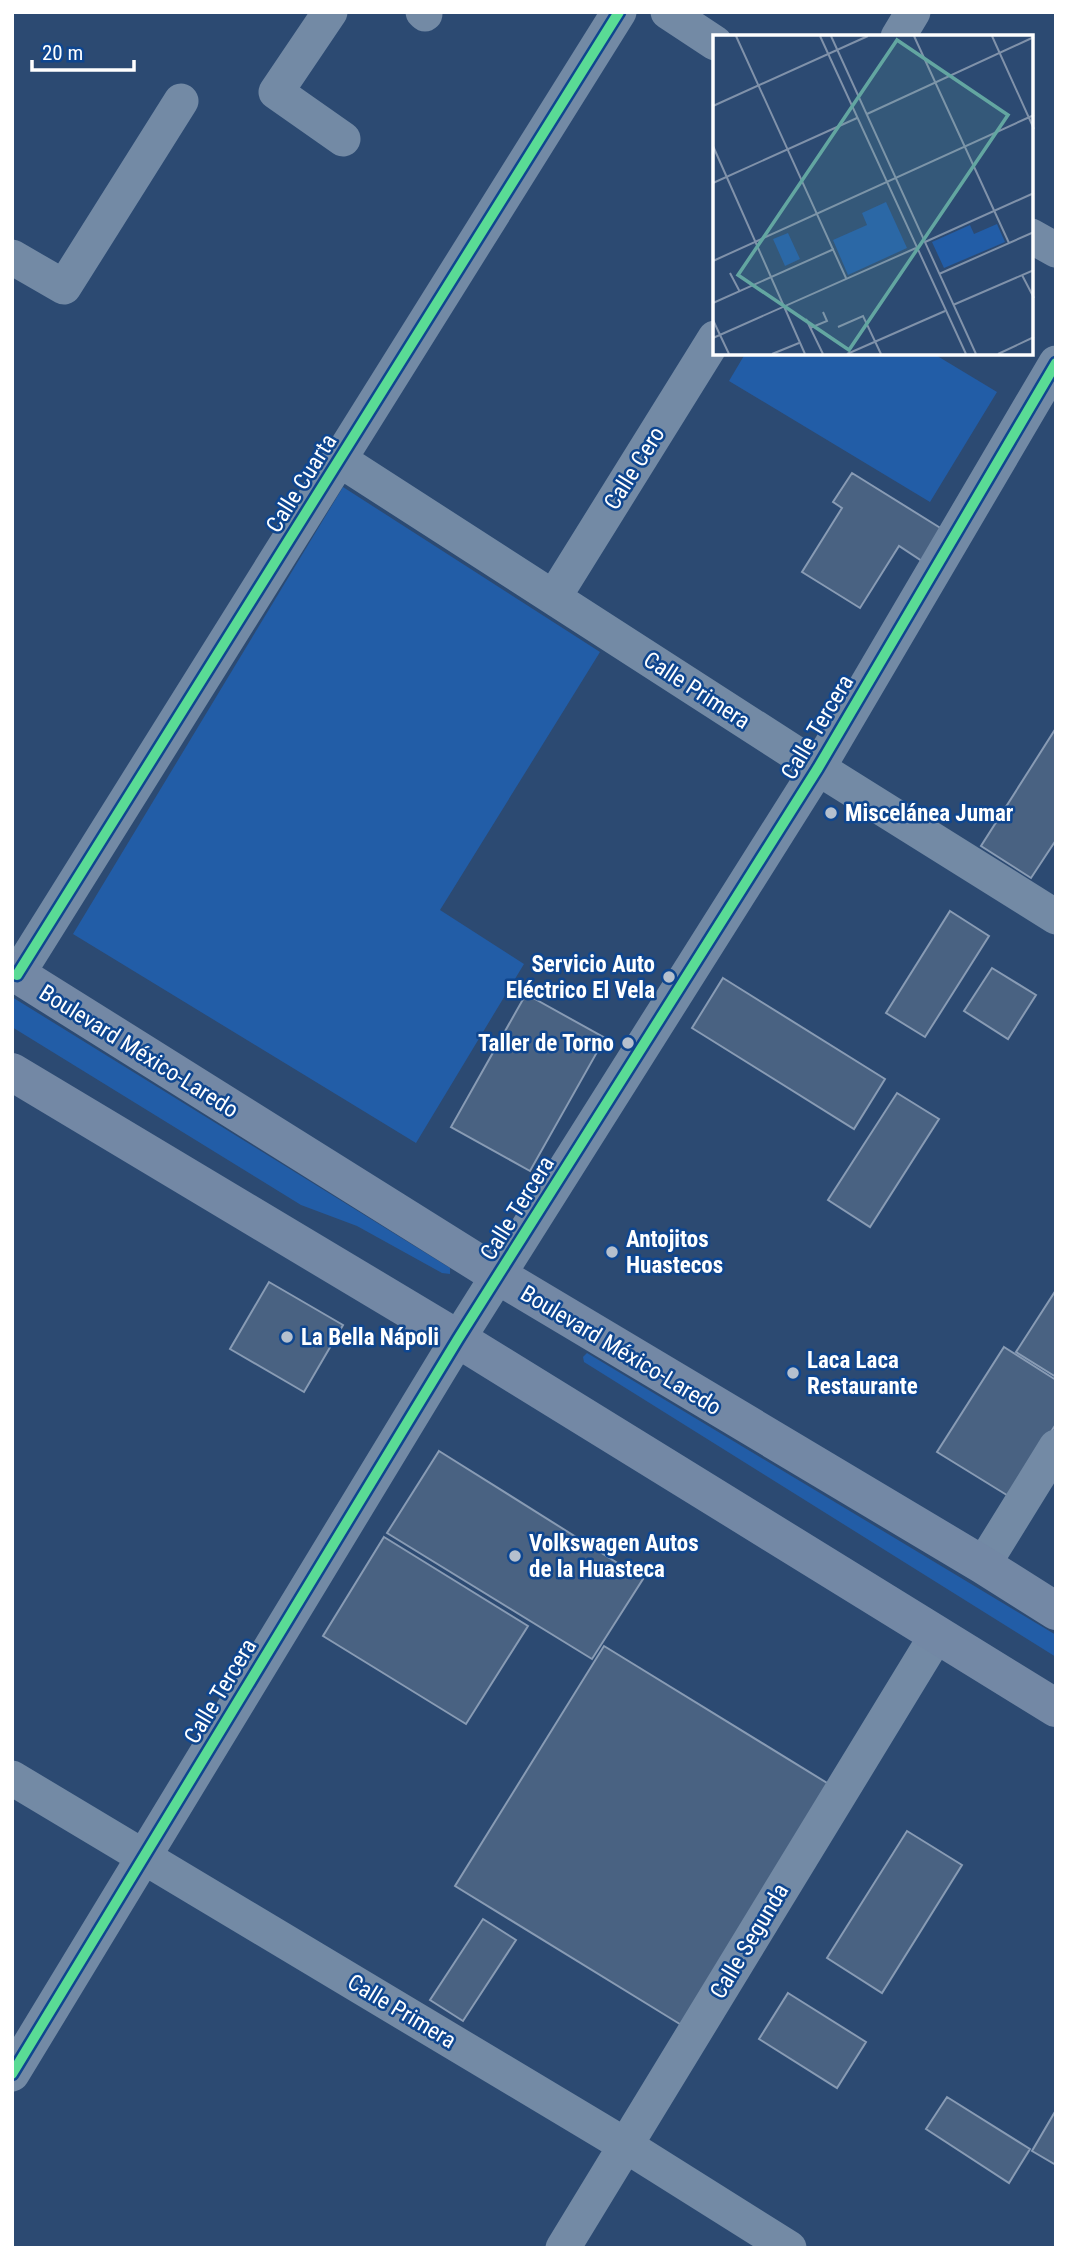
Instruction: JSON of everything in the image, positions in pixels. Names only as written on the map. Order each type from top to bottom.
[{"type":"main road","name":"Boulevard México-Laredo","points":[[15,973],[499,1276],[1056,1611]]},
{"type":"main road","points":[[12,1072],[458,1339],[1056,1708]]},
{"type":"street","points":[[330,12],[276,92],[343,139]]},
{"type":"street","name":"Calle Cuarta","points":[[15,973],[620,12]]},
{"type":"street","points":[[668,12],[713,42]]},
{"type":"street","points":[[899,35],[913,12]]},
{"type":"street","points":[[12,257],[64,287],[181,101]]},
{"type":"street","points":[[1033,237],[1056,250]]},
{"type":"street","name":"Calle Cero","points":[[554,597],[713,341]]},
{"type":"street","name":"Calle Tercera","points":[[12,2074],[458,1339],[818,768],[1056,363]]},
{"type":"street","name":"Calle Primera","points":[[340,460],[818,768],[1056,917]]},
{"type":"street","points":[[983,1565],[1056,1447]]},
{"type":"street","name":"Calle Segunda","points":[[563,2248],[936,1636]]},
{"type":"street","name":"Calle Primera","points":[[12,1778],[625,2145],[789,2248]]},
{"type":"shaded area","points":[[744,355],[936,355],[997,392],[930,502],[729,381]]},
{"type":"shaded area","points":[[343,487],[600,652],[440,910],[524,964],[416,1143],[73,934]]},
{"type":"shaded area","points":[[12,997],[450,1268],[450,1274],[442,1273],[357,1226],[301,1205],[12,1027]]},
{"type":"shaded area","points":[[587,1353],[1056,1635],[1056,1657],[584,1362],[583,1357]]},
{"type":"building","points":[[852,473],[942,529],[922,561],[899,546],[860,608],[802,572],[842,508],[833,502]]},
{"type":"building","points":[[1056,728],[1056,840],[1031,878],[981,846]]},
{"type":"building","points":[[950,911],[989,936],[925,1037],[886,1013]]},
{"type":"building","points":[[992,968],[1036,995],[1008,1039],[964,1011]]},
{"type":"building","points":[[723,978],[885,1079],[854,1129],[692,1028]]},
{"type":"building","points":[[526,994],[605,1038],[530,1171],[451,1127]]},
{"type":"building","points":[[897,1093],[939,1119],[870,1227],[828,1200]]},
{"type":"building","name":"La Bella Nápoli","points":[[269,1282],[343,1325],[304,1392],[230,1349]]},
{"type":"building","points":[[1056,1290],[1056,1377],[1016,1352]]},
{"type":"building","points":[[1004,1347],[1056,1380],[1056,1424],[1010,1497],[937,1452]]},
{"type":"building","name":"Volkswagen Autos de la Huasteca","points":[[439,1451],[643,1579],[592,1659],[387,1533]]},
{"type":"building","points":[[384,1537],[528,1626],[466,1724],[323,1636]]},
{"type":"building","points":[[604,1646],[832,1786],[683,2026],[455,1886]]},
{"type":"building","points":[[907,1831],[962,1865],[882,1993],[827,1958]]},
{"type":"building","points":[[483,1919],[516,1940],[463,2021],[430,2000]]},
{"type":"building","points":[[788,1993],[866,2042],[837,2088],[759,2039]]},
{"type":"building","points":[[947,2097],[1030,2149],[1009,2183],[926,2129]]},
{"type":"building","points":[[1056,2110],[1056,2165],[1032,2151]]},
{"type":"cycle path","points":[[17,975],[619,12]]},
{"type":"cycle path","points":[[12,2074],[458,1339],[818,768],[1056,363]]},
{"type":"place","name":"Miscelánea Jumar","points":[[831,813]]},
{"type":"place","name":"Servicio Auto Eléctrico El Vela","points":[[669,977]]},
{"type":"place","name":"Taller de Torno","points":[[628,1043]]},
{"type":"place","name":"Antojitos Huastecos","points":[[612,1252]]},
{"type":"place","name":"La Bella Nápoli","points":[[287,1337]]},
{"type":"place","name":"Laca Laca Restaurante","points":[[793,1373]]},
{"type":"place","name":"Volkswagen Autos de la Huasteca","points":[[515,1556]]}]
